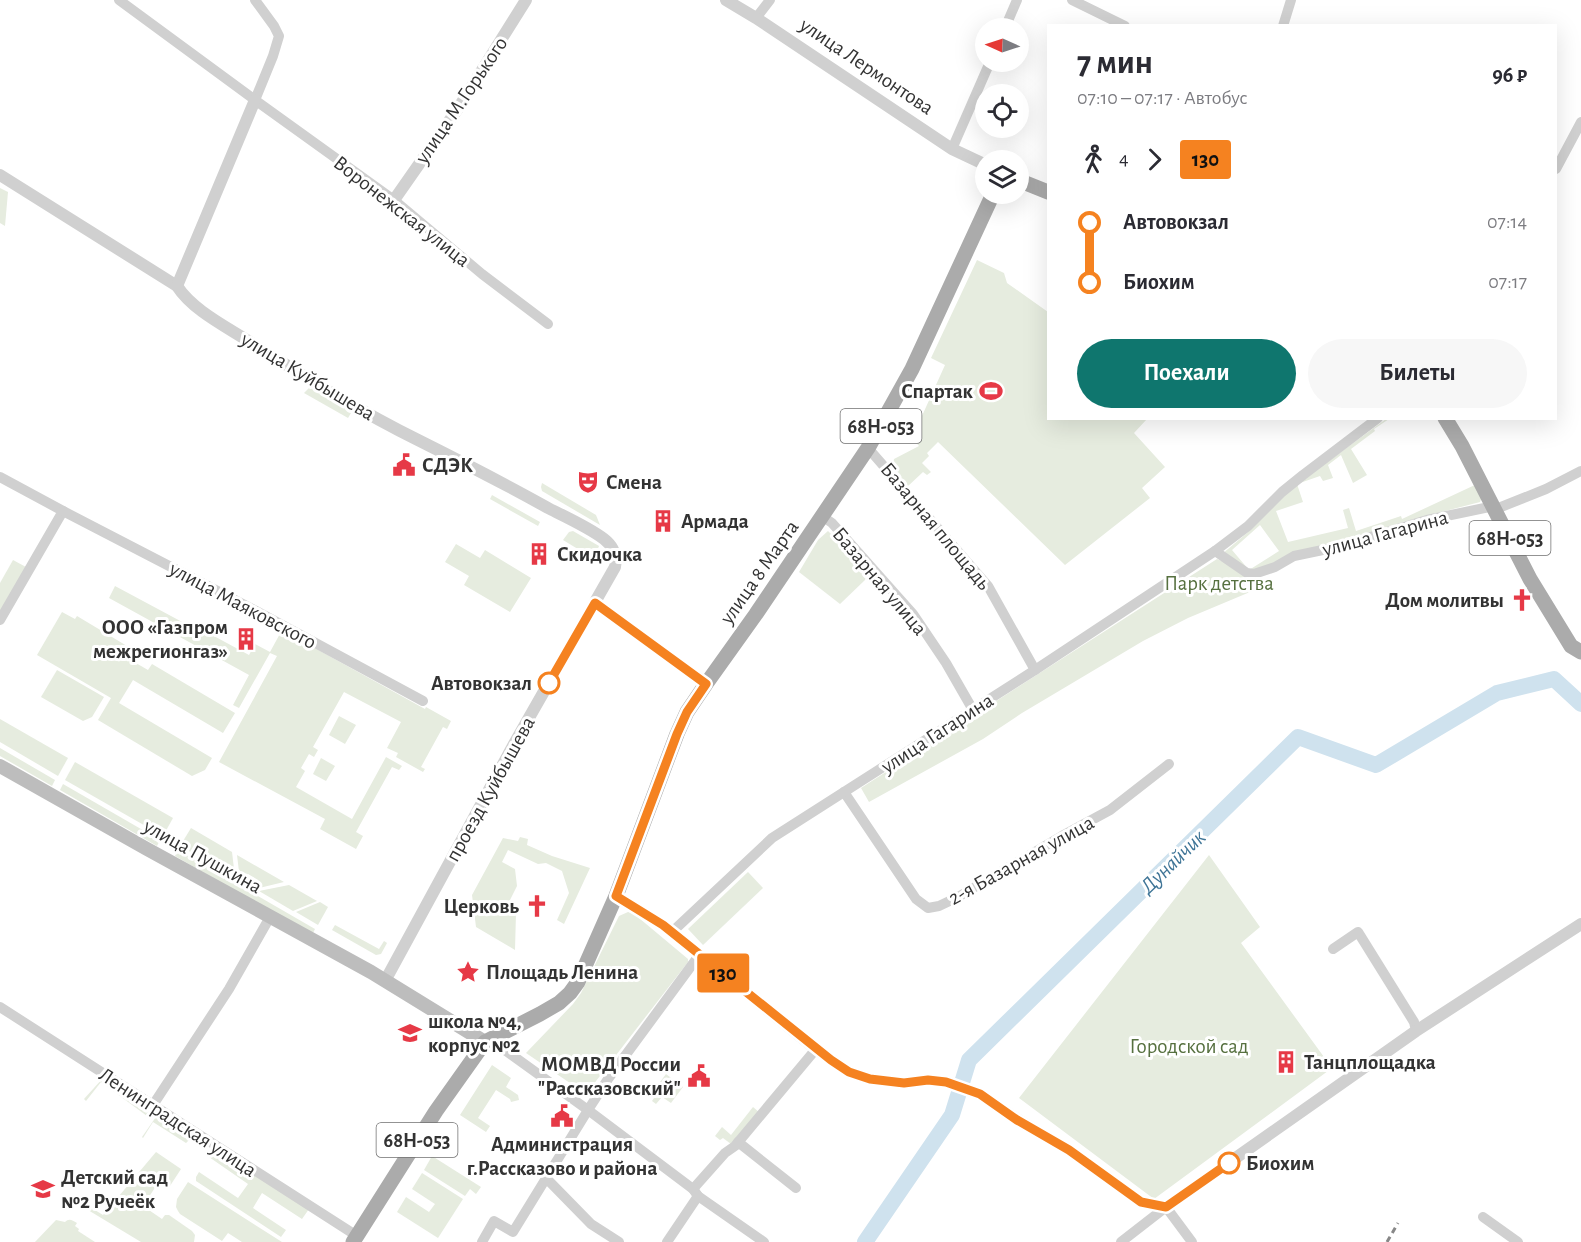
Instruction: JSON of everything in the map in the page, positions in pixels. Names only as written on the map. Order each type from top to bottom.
[{"type":"main road","points":[[1029,184],[1047,192]]},
{"type":"main road","name":"улица 8 Марта","points":[[488,1041],[559,1003],[578,982],[616,896],[687,712],[868,448],[912,369],[988,204]]},
{"type":"main road","name":"68Н-053","points":[[1446,420],[1495,508],[1530,579],[1571,646],[1581,652]]},
{"type":"main road","name":"улица Пушкина","points":[[0,766],[386,981]]},
{"type":"main road","points":[[386,981],[488,1041]]},
{"type":"main road","name":"68Н-053","points":[[355,1239],[436,1111],[488,1041]]},
{"type":"main road","name":"68Н-053","points":[[455,1084],[468,1065]]},
{"type":"street","name":"Воронежская улица","points":[[119,0],[394,200],[482,274],[548,324]]},
{"type":"street","points":[[177,286],[273,57],[279,36],[255,0]]},
{"type":"street","name":"улица М.Горького","points":[[394,200],[459,107],[526,0]]},
{"type":"street","name":"улица Лермонтова","points":[[726,0],[952,149],[975,160]]},
{"type":"street","points":[[756,18],[770,0]]},
{"type":"street","points":[[1009,18],[1017,0]]},
{"type":"street","points":[[1072,0],[1121,24]]},
{"type":"street","points":[[1284,24],[1291,0]]},
{"type":"street","points":[[952,149],[986,72]]},
{"type":"street","points":[[1557,167],[1581,122]]},
{"type":"street","name":"улица Куйбышева","points":[[0,175],[177,286],[182,294],[199,309],[312,382],[399,431],[474,468],[603,538],[614,551],[615,567]]},
{"type":"street","name":"улица Гагарина","points":[[672,932],[772,838],[1035,670],[1215,551],[1248,526],[1296,480],[1375,420]]},
{"type":"street","name":"Базарная площадь","points":[[868,448],[988,586],[1035,670]]},
{"type":"street","name":"улица Гагарина","points":[[1215,551],[1247,573],[1254,574],[1275,567],[1294,556],[1337,547],[1427,520],[1495,508],[1546,489],[1581,471]]},
{"type":"street","name":"улица Маяковского","points":[[0,477],[423,701]]},
{"type":"street","points":[[0,620],[63,511]]},
{"type":"street","name":"Базарная улица","points":[[822,516],[832,523],[913,614],[946,663],[973,710]]},
{"type":"street","name":"проезд Куйбышева","points":[[386,981],[514,744],[615,567]]},
{"type":"street","points":[[595,603],[706,684]]},
{"type":"street","name":"2-я Базарная улица","points":[[844,792],[916,899],[928,908],[939,906],[958,897],[1110,810],[1168,764]]},
{"type":"street","points":[[616,896],[672,932],[816,1049],[849,1072],[870,1079],[904,1083],[928,1080],[946,1082],[980,1094],[1017,1120],[1069,1150],[1141,1202],[1166,1207],[1192,1242]]},
{"type":"street","points":[[153,1105],[229,989],[270,917]]},
{"type":"street","points":[[1121,1242],[1166,1207],[1416,1031],[1581,924]]},
{"type":"street","points":[[1333,949],[1358,932],[1414,1022],[1416,1031]]},
{"type":"street","points":[[482,1242],[494,1221],[511,1237],[608,1079],[700,954]]},
{"type":"street","name":"Ленинградская улица","points":[[0,1007],[355,1239]]},
{"type":"street","points":[[488,1041],[588,1110],[764,1242]]},
{"type":"street","points":[[667,1242],[696,1193],[725,1153],[738,1142],[816,1049]]},
{"type":"street","points":[[738,1142],[796,1188]]},
{"type":"street","points":[[546,1178],[591,1224],[619,1242]]},
{"type":"street","points":[[1483,1217],[1518,1242]]},
{"type":"green space","points":[[0,188],[8,192],[5,226],[0,223]]},
{"type":"green space","name":"Спартак","points":[[977,260],[1004,273],[1007,283],[1047,311],[1047,420],[1146,420],[1134,433],[1165,467],[1142,488],[1150,498],[1065,565],[938,442],[927,453],[929,456],[922,463],[931,472],[927,475],[923,472],[906,488],[892,470],[894,459],[919,446],[912,438],[945,365],[931,358]]},
{"type":"green space","points":[[318,387],[354,408],[348,418],[304,393],[309,388]]},
{"type":"green space","points":[[1388,420],[1351,449],[1367,475],[1353,483],[1341,455],[1328,465],[1333,478],[1323,481],[1320,476],[1298,484]]},
{"type":"green space","points":[[542,483],[596,515],[600,525],[542,491]]},
{"type":"green space","points":[[1297,484],[1303,502],[1276,511],[1288,542],[1348,528],[1343,510],[1349,508],[1356,531],[1401,516],[1402,519],[1477,484],[1482,496],[1480,502],[1292,554],[1270,566],[1254,571],[1247,570],[1222,554]],"holes":[[[1260,525],[1279,551],[1249,570],[1232,550]]]},
{"type":"green space","points":[[492,495],[540,522],[538,526],[490,499]]},
{"type":"green space","points":[[573,531],[599,546],[595,556],[591,557],[563,540],[569,532]]},
{"type":"green space","points":[[828,531],[865,567],[867,573],[865,580],[840,604],[799,572],[818,540]]},
{"type":"green space","points":[[456,544],[480,558],[485,550],[531,578],[510,612],[464,585],[469,576],[445,562]]},
{"type":"green space","name":"Парк детства","points":[[1217,559],[1257,577],[1262,587],[1188,618],[1143,641],[1022,713],[983,739],[869,802],[861,788]]},
{"type":"green space","points":[[13,560],[26,567],[0,613],[0,583]]},
{"type":"green space","points":[[115,586],[249,655],[255,644],[270,652],[282,630],[451,721],[447,729],[443,727],[421,767],[425,769],[423,772],[396,757],[398,753],[387,748],[401,722],[344,692],[313,747],[318,750],[314,757],[309,754],[301,768],[305,771],[296,787],[352,819],[386,757],[402,766],[399,770],[392,767],[356,832],[363,836],[356,849],[320,829],[325,819],[219,762],[277,656],[270,653],[239,708],[233,705],[249,675],[109,598]]},
{"type":"green space","points":[[62,612],[75,619],[77,616],[127,646],[122,655],[148,670],[152,664],[235,713],[223,733],[133,680],[119,703],[212,758],[205,770],[192,776],[98,720],[111,698],[37,655]]},
{"type":"green space","points":[[57,670],[104,697],[92,717],[83,721],[41,697]]},
{"type":"green space","points":[[339,716],[356,725],[345,744],[329,735]]},
{"type":"green space","points":[[0,719],[68,758],[58,776],[0,742]]},
{"type":"green space","points":[[0,748],[55,780],[52,786],[0,756]]},
{"type":"green space","points":[[321,758],[335,766],[326,781],[313,774]]},
{"type":"green space","points":[[75,762],[173,818],[163,836],[65,780]]},
{"type":"green space","points":[[63,784],[160,840],[157,846],[60,790]]},
{"type":"green space","points":[[191,828],[232,852],[235,877],[180,846]]},
{"type":"green space","points":[[520,837],[528,839],[527,845],[590,868],[564,924],[557,920],[569,893],[562,871],[546,863],[538,864],[508,850],[502,862],[515,869],[517,886],[509,902],[509,909],[516,913],[515,950],[476,927],[472,895],[503,838],[518,841]]},
{"type":"green space","points":[[178,850],[315,929],[312,935],[175,856]]},
{"type":"green space","points":[[237,855],[284,882],[253,888],[258,880],[248,874],[243,882],[240,880]]},
{"type":"green space","name":"Городской сад","points":[[1209,855],[1260,927],[1241,943],[1332,1068],[1154,1199],[1019,1098]]},
{"type":"green space","points":[[748,872],[763,888],[703,945],[688,929]]},
{"type":"green space","points":[[289,885],[317,901],[293,911],[259,891]]},
{"type":"green space","points":[[320,902],[328,907],[318,925],[296,912]]},
{"type":"green space","points":[[628,912],[633,913],[688,959],[688,962],[586,1094],[526,1053],[581,993],[619,916]]},
{"type":"green space","points":[[335,925],[379,949],[384,941],[387,943],[381,954],[376,955],[332,930]]},
{"type":"green space","points":[[492,1065],[511,1078],[506,1087],[518,1095],[519,1100],[511,1102],[496,1090],[478,1118],[490,1126],[486,1132],[460,1115]]},
{"type":"green space","points":[[666,1074],[683,1087],[671,1103],[662,1097],[656,1104],[652,1101],[660,1089],[657,1086]]},
{"type":"green space","points":[[103,1078],[149,1107],[149,1114],[147,1116],[101,1082],[86,1101],[84,1099]]},
{"type":"green space","points":[[753,1107],[760,1113],[731,1144],[715,1136],[722,1127],[731,1135]]},
{"type":"green space","points":[[158,1114],[200,1140],[198,1145],[189,1140],[186,1143],[153,1122],[143,1138],[142,1137]]},
{"type":"green space","points":[[214,1148],[309,1209],[302,1219],[262,1193],[253,1208],[286,1230],[281,1237],[196,1181],[199,1172],[238,1198],[248,1184],[209,1157]]},
{"type":"green space","points":[[156,1152],[181,1169],[168,1189],[158,1183],[143,1206],[162,1219],[165,1215],[169,1215],[192,1231],[195,1235],[194,1242],[141,1242],[88,1210],[90,1207],[103,1215]]},
{"type":"green space","points":[[432,1156],[481,1187],[476,1194],[470,1189],[465,1196],[424,1170]]},
{"type":"green space","points":[[422,1173],[463,1199],[438,1238],[397,1212],[406,1197],[429,1212],[435,1204],[412,1189]]},
{"type":"green space","points":[[188,1182],[282,1242],[242,1242],[228,1233],[222,1241],[178,1211],[177,1199]]},
{"type":"green space","points":[[56,1220],[65,1222],[71,1220],[77,1223],[75,1226],[79,1229],[78,1231],[95,1242],[35,1242]]},
{"type":"waterway","name":"Дунайчик","points":[[865,1242],[952,1115],[969,1060],[1298,737],[1376,765],[1497,693],[1554,679],[1581,704]]},
{"type":"railway","points":[[1387,1242],[1398,1223]]},
{"type":"bus line","name":"130","points":[[549,683],[595,603],[706,684],[687,712],[677,734],[616,896],[663,925],[831,1060],[849,1072],[870,1079],[904,1083],[928,1080],[946,1082],[980,1094],[1017,1120],[1069,1150],[1141,1202],[1166,1207],[1229,1163]]},
{"type":"place","name":"Спартак","points":[[991,391]]},
{"type":"place","name":"СДЭК","points":[[404,465]]},
{"type":"place","name":"Смена","points":[[588,482]]},
{"type":"place","name":"Армада","points":[[663,521]]},
{"type":"place","name":"Скидочка","points":[[539,554]]},
{"type":"place","name":"Дом молитвы","points":[[1522,600]]},
{"type":"place","name":"ООО «Газпром межрегионгаз»","points":[[246,639]]},
{"type":"place","name":"Автовокзал","points":[[549,683]]},
{"type":"place","name":"Церковь","points":[[537,906]]},
{"type":"place","name":"Площадь Ленина","points":[[468,972]]},
{"type":"place","name":"школа №4, корпус №2","points":[[410,1033]]},
{"type":"place","name":"Танцплощадка","points":[[1286,1062]]},
{"type":"place","name":"МОМВД России \"Рассказовский\"","points":[[699,1076]]},
{"type":"place","name":"Администрация г.Рассказово и района","points":[[562,1116]]},
{"type":"place","name":"Биохим","points":[[1229,1163]]},
{"type":"place","name":"Детский сад №2 Ручеёк","points":[[43,1189]]}]
